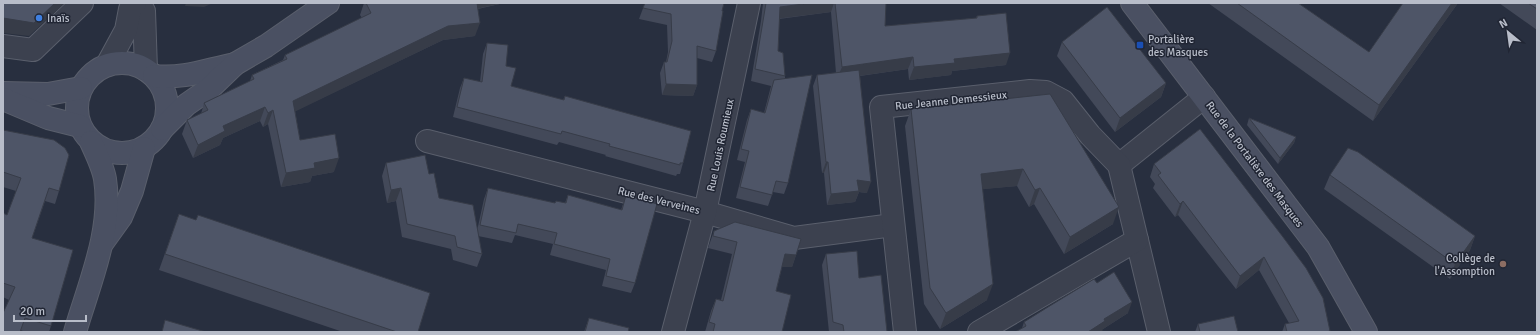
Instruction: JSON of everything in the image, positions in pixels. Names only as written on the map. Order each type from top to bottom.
[{"type":"main road","points":[[3,99],[86,134],[103,149],[116,153],[130,152],[144,148],[154,140],[162,129],[186,105],[208,89],[235,64],[266,46],[328,3]]},
{"type":"main road","name":"Rue de la Portalière des Masques","points":[[1132,3],[1318,247],[1366,332]]},
{"type":"main road","points":[[75,332],[100,246],[105,220],[105,179],[77,113],[77,100],[81,88],[88,78],[107,65],[120,63],[134,65],[150,73],[172,78],[187,76],[203,70],[235,64]]},
{"type":"main road","points":[[150,73],[162,87],[166,101],[166,116],[162,129]]},
{"type":"main road","points":[[3,93],[48,94],[81,88]]},
{"type":"main road","points":[[100,246],[123,210],[132,191],[144,148]]},
{"type":"street","points":[[3,46],[33,50],[82,3]]},
{"type":"street","points":[[107,65],[126,30],[130,9],[135,3]]},
{"type":"street","points":[[139,3],[144,11],[150,73]]},
{"type":"street","name":"Rue Louis Roumieux","points":[[673,332],[705,212],[748,14],[749,3]]},
{"type":"street","name":"Rue Jeanne Demessieux","points":[[905,332],[881,107],[1030,91],[1046,92],[1063,101],[1090,135],[1119,165]]},
{"type":"street","points":[[1159,332],[1119,165],[1204,97]]},
{"type":"street","name":"Rue des Verveines","points":[[427,140],[705,212],[794,238],[893,225]]},
{"type":"street","points":[[979,332],[1136,240]]},
{"type":"building","points":[[3,3],[55,3],[34,23],[3,18]]},
{"type":"building","points":[[366,3],[477,3],[480,23],[448,26],[293,101],[300,140],[335,134],[339,158],[314,163],[315,168],[286,173],[273,110],[268,113],[265,107],[223,126],[225,131],[198,145],[187,120],[208,110],[204,103],[254,79],[252,75],[287,59],[285,55],[371,13]]},
{"type":"building","points":[[645,3],[724,3],[716,51],[697,46],[697,85],[666,84],[664,62],[667,62],[672,41],[671,14],[643,8]]},
{"type":"building","points":[[766,3],[811,3],[780,7],[778,51],[783,53],[785,76],[755,69]]},
{"type":"building","points":[[835,3],[886,3],[885,26],[977,18],[977,16],[1006,13],[1010,53],[954,59],[955,63],[914,67],[913,57],[842,67]]},
{"type":"building","points":[[1237,3],[1298,3],[1369,52],[1403,3],[1452,3],[1379,105]]},
{"type":"building","points":[[1528,3],[1537,3],[1537,9]]},
{"type":"building","points":[[1107,7],[1166,83],[1120,118],[1062,42]]},
{"type":"building","points":[[487,43],[508,45],[506,66],[516,68],[511,86],[564,100],[565,96],[691,131],[683,163],[680,163],[680,165],[609,146],[610,144],[562,131],[561,134],[457,107],[464,78],[482,82]]},
{"type":"building","points":[[859,70],[871,182],[857,180],[859,191],[831,194],[828,162],[826,162],[817,75]]},
{"type":"building","points":[[812,75],[788,183],[776,181],[772,195],[740,187],[749,151],[741,149],[751,109],[765,113],[774,80]]},
{"type":"building","points":[[1050,94],[1119,207],[1070,237],[1040,188],[1035,190],[1023,169],[981,174],[993,284],[946,313],[930,288],[911,109]]},
{"type":"building","points":[[1249,118],[1296,137],[1280,158]]},
{"type":"building","points":[[1200,129],[1306,268],[1323,298],[1330,331],[1287,332],[1285,324],[1299,321],[1264,257],[1240,276],[1183,201],[1180,204],[1158,175],[1161,173],[1154,164]]},
{"type":"building","points":[[3,130],[54,140],[65,148],[69,155],[59,191],[49,188],[32,238],[73,250],[51,326],[25,318],[20,332],[3,332],[3,313],[15,287],[3,283],[3,213],[7,215],[21,178],[3,172]]},
{"type":"building","points":[[1348,148],[1358,152],[1475,236],[1455,264],[1330,175]]},
{"type":"building","points":[[425,155],[429,174],[434,173],[439,198],[473,205],[482,254],[457,247],[455,236],[407,224],[401,188],[391,190],[386,163]]},
{"type":"building","points":[[488,188],[555,203],[556,201],[566,203],[568,195],[622,210],[626,195],[657,204],[635,283],[606,276],[610,259],[554,244],[557,233],[518,224],[516,233],[480,225]]},
{"type":"building","points":[[179,214],[196,220],[198,215],[430,293],[418,332],[397,332],[165,254]]},
{"type":"building","points":[[735,222],[801,239],[796,255],[785,254],[776,291],[791,295],[782,332],[713,332],[715,324],[709,322],[716,299],[723,301],[737,242],[713,236],[714,231]]},
{"type":"building","points":[[857,251],[859,278],[881,275],[887,332],[844,332],[843,325],[833,322],[826,254]]},
{"type":"building","points":[[1114,272],[1132,302],[1104,319],[1105,321],[1088,332],[1015,332],[1026,326],[1024,322],[1094,279],[1097,283]]},
{"type":"building","points":[[1234,316],[1238,332],[1200,332],[1198,324]]},
{"type":"building","points":[[589,318],[629,328],[628,332],[585,332]]},
{"type":"building","points":[[165,320],[206,332],[162,332]]},
{"type":"place","name":"Inaïs","points":[[39,18]]},
{"type":"place","name":"Portalière des Masques","points":[[1140,45]]},
{"type":"place","name":"Collège de l'Assomption","points":[[1503,264]]}]
